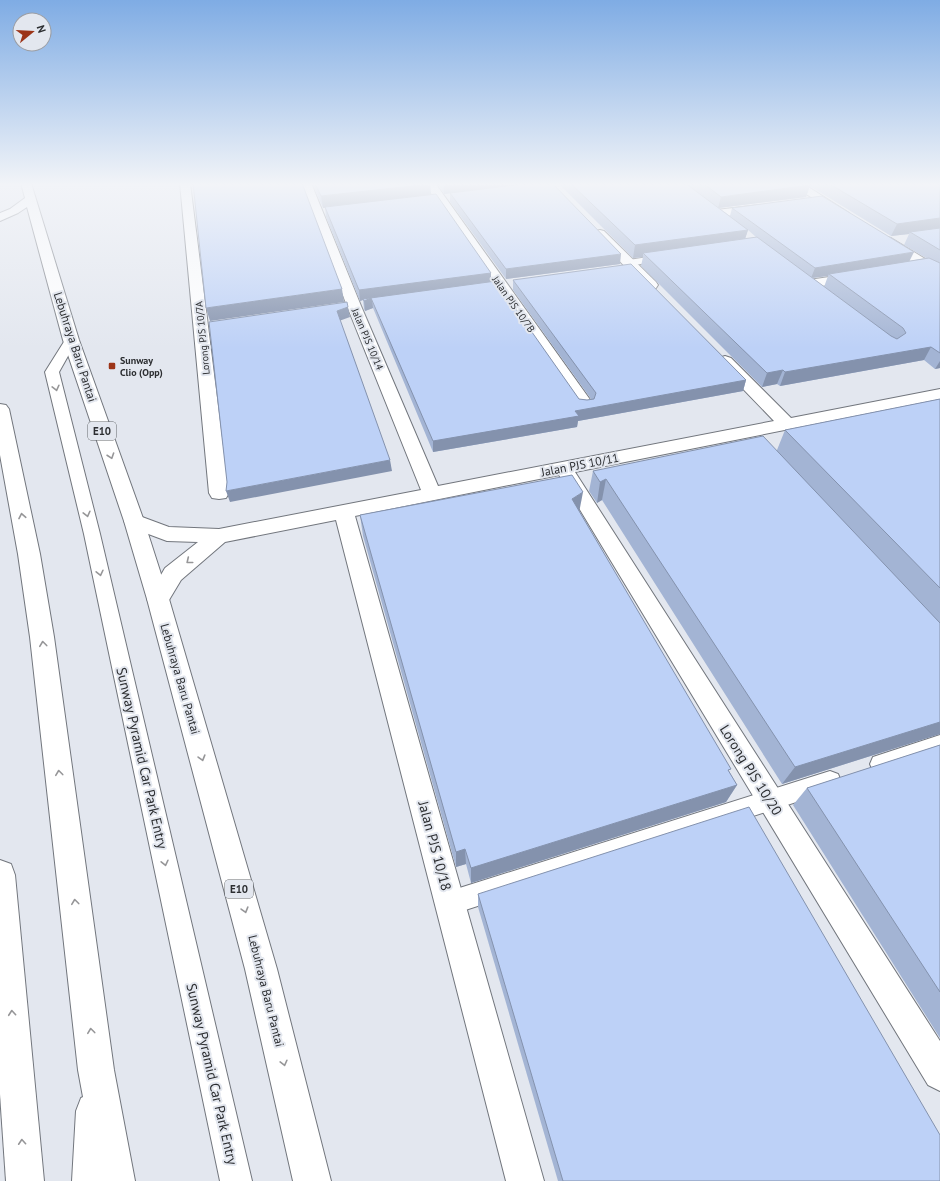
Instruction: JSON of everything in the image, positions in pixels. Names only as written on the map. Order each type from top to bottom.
[{"type":"main road","name":"Lebuhraya Baru Pantai","points":[[41,238],[71,340],[134,521],[158,599],[261,969],[312,1181]]},
{"type":"main road","name":"Lorong PJS 10/7A","points":[[192,238],[219,493]]},
{"type":"main road","name":"Jalan PJS 10/14","points":[[332,238],[432,494]]},
{"type":"main road","name":"Jalan PJS 10/7B","points":[[467,238],[585,404]]},
{"type":"main road","points":[[603,238],[627,267],[661,295]]},
{"type":"main road","points":[[882,238],[914,257],[930,260],[940,274]]},
{"type":"main road","points":[[888,242],[903,239]]},
{"type":"main road","points":[[902,269],[930,260]]},
{"type":"main road","points":[[809,284],[871,274]]},
{"type":"main road","points":[[797,276],[822,294]]},
{"type":"main road","points":[[501,286],[517,284]]},
{"type":"main road","points":[[339,309],[358,306]]},
{"type":"main road","points":[[201,328],[216,326]]},
{"type":"main road","points":[[716,351],[787,424]]},
{"type":"main road","name":"Jalan PJS 10/11","points":[[134,521],[166,534],[219,536],[940,394]]},
{"type":"main road","points":[[1,416],[29,554],[42,637],[96,1070],[116,1181]]},
{"type":"main road","points":[[746,432],[760,446]]},
{"type":"main road","name":"Lorong PJS 10/20","points":[[563,468],[940,1073]]},
{"type":"main road","name":"Jalan PJS 10/18","points":[[344,511],[525,1181]]},
{"type":"main road","name":"Jalan PJS 10/11","points":[[158,599],[173,574],[219,536]]},
{"type":"main road","points":[[0,875],[25,1181]]},
{"type":"main road","points":[[91,1181],[96,1070]]},
{"type":"lane","points":[[627,267],[674,256]]},
{"type":"lane","points":[[486,288],[501,286]]},
{"type":"lane","name":"Sunway Pyramid Car Park Entry","points":[[71,340],[52,372],[92,534],[236,1181]]},
{"type":"lane","points":[[450,903],[940,745]]},
{"type":"building","points":[[199,238],[323,238],[342,289],[206,308]]},
{"type":"building","points":[[338,238],[467,238],[491,273],[359,290]]},
{"type":"building","points":[[483,238],[606,238],[621,254],[506,269]]},
{"type":"building","points":[[628,238],[687,238],[635,245]]},
{"type":"building","points":[[749,238],[759,238],[897,339],[906,333],[903,328],[829,274],[929,258],[940,263],[940,353],[931,347],[785,372],[783,370],[767,373],[643,253]]},
{"type":"building","points":[[774,238],[891,238],[914,252],[815,268]]},
{"type":"building","points":[[920,238],[940,238],[940,250]]},
{"type":"building","points":[[631,264],[746,380],[575,411],[579,416],[433,441],[371,298],[364,301],[363,299],[496,281],[579,399],[587,400],[594,399],[596,393],[513,280]]},
{"type":"building","points":[[347,302],[348,307],[337,311],[390,460],[226,491],[227,482],[209,322]]},
{"type":"building","points":[[940,399],[940,588],[785,430]]},
{"type":"building","points":[[763,436],[940,623],[940,722],[795,767],[606,479],[600,482],[593,471]]},
{"type":"building","points":[[572,475],[583,492],[572,499],[731,769],[728,770],[737,785],[471,868],[465,849],[456,852],[360,515]]},
{"type":"building","points":[[940,745],[940,992],[807,788]]},
{"type":"building","points":[[749,807],[940,1135],[940,1181],[563,1181],[478,894]]},
{"type":"place","name":"Sunway Clio (Opp)","points":[[112,366]]}]
